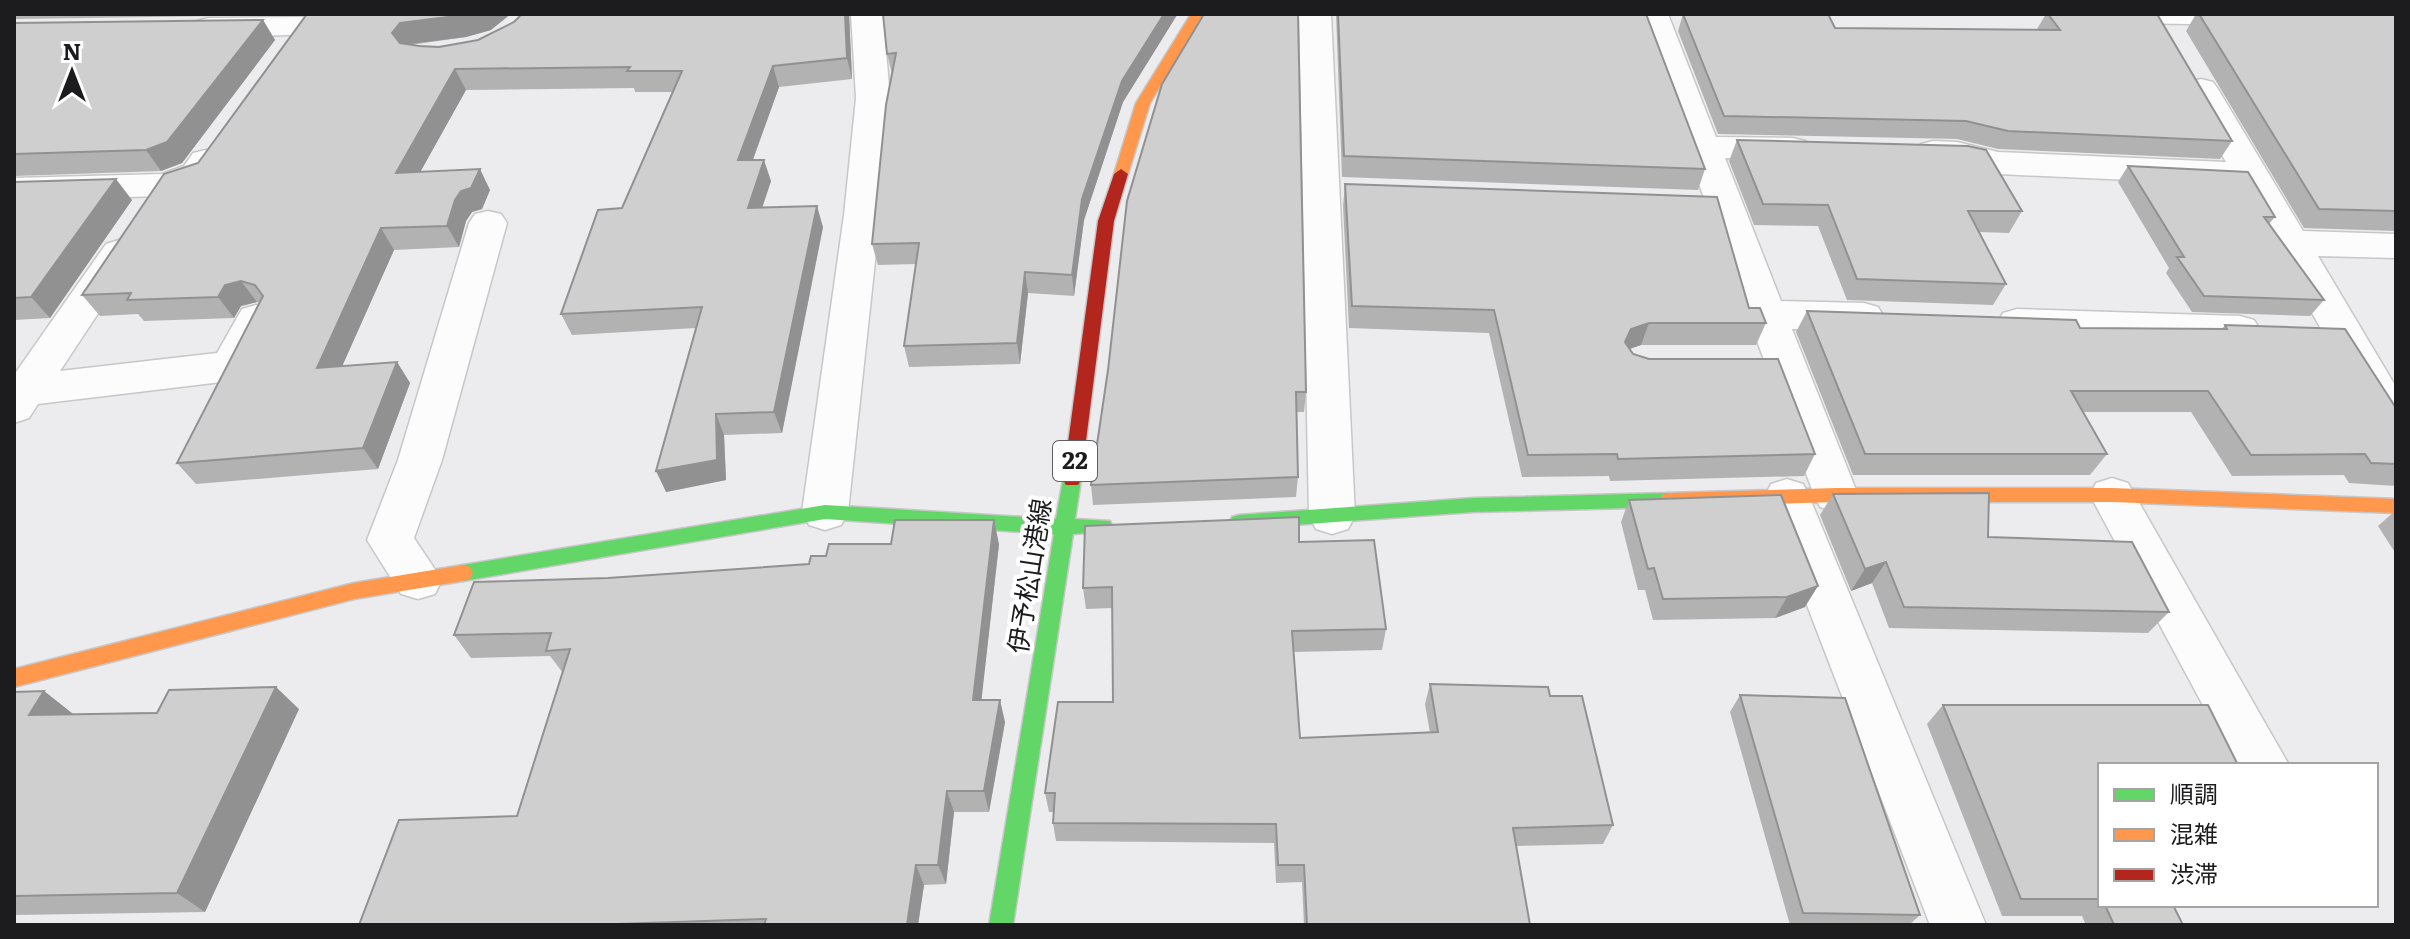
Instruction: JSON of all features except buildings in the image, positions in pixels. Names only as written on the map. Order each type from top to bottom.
[{"type":"street","points":[[825,512],[862,215],[871,113],[867,14]]},
{"type":"street","name":"伊予松山港線","points":[[1001,925],[1065,527],[1106,221],[1143,103],[1197,14]]},
{"type":"street","points":[[1315,14],[1337,191],[1332,516]]},
{"type":"street","points":[[1652,14],[1703,147],[1709,204],[1767,314],[1769,363],[1836,495]]},
{"type":"street","points":[[2123,14],[2288,17]]},
{"type":"street","points":[[2157,15],[2396,423]]},
{"type":"street","points":[[182,29],[310,20]]},
{"type":"street","points":[[278,64],[310,20]]},
{"type":"street","points":[[14,189],[165,185],[197,174],[224,138]]},
{"type":"street","points":[[1703,147],[1830,150]]},
{"type":"street","points":[[1893,151],[1957,153],[1998,163],[2251,174]]},
{"type":"street","points":[[20,399],[165,185]]},
{"type":"street","points":[[418,580],[390,540],[420,460],[488,223]]},
{"type":"street","points":[[2291,243],[2396,246]]},
{"type":"street","points":[[1767,314],[1907,319]]},
{"type":"street","points":[[20,399],[230,366],[256,319]]},
{"type":"street","points":[[1985,322],[2344,334]]},
{"type":"street","points":[[1224,522],[1473,505],[1836,495],[2112,495],[2396,506]]},
{"type":"street","points":[[2112,495],[2262,763]]},
{"type":"street","points":[[1787,496],[1958,925]]},
{"type":"street","points":[[14,678],[354,591],[825,512],[1065,527],[1128,525]]},
{"type":"traffic: fast","points":[[1001,925],[1072,480]]},
{"type":"traffic: fast","points":[[1239,522],[1473,505],[1668,500]]},
{"type":"traffic: fast","points":[[463,573],[825,512],[1065,527],[1103,526]]},
{"type":"traffic: slow","points":[[1121,174],[1143,103],[1197,14]]},
{"type":"traffic: slow","points":[[1668,500],[1836,495],[2112,495],[2396,506]]},
{"type":"traffic: slow","points":[[14,678],[354,591],[463,573]]},
{"type":"traffic: jam","points":[[1072,480],[1106,221],[1121,174]]}]
